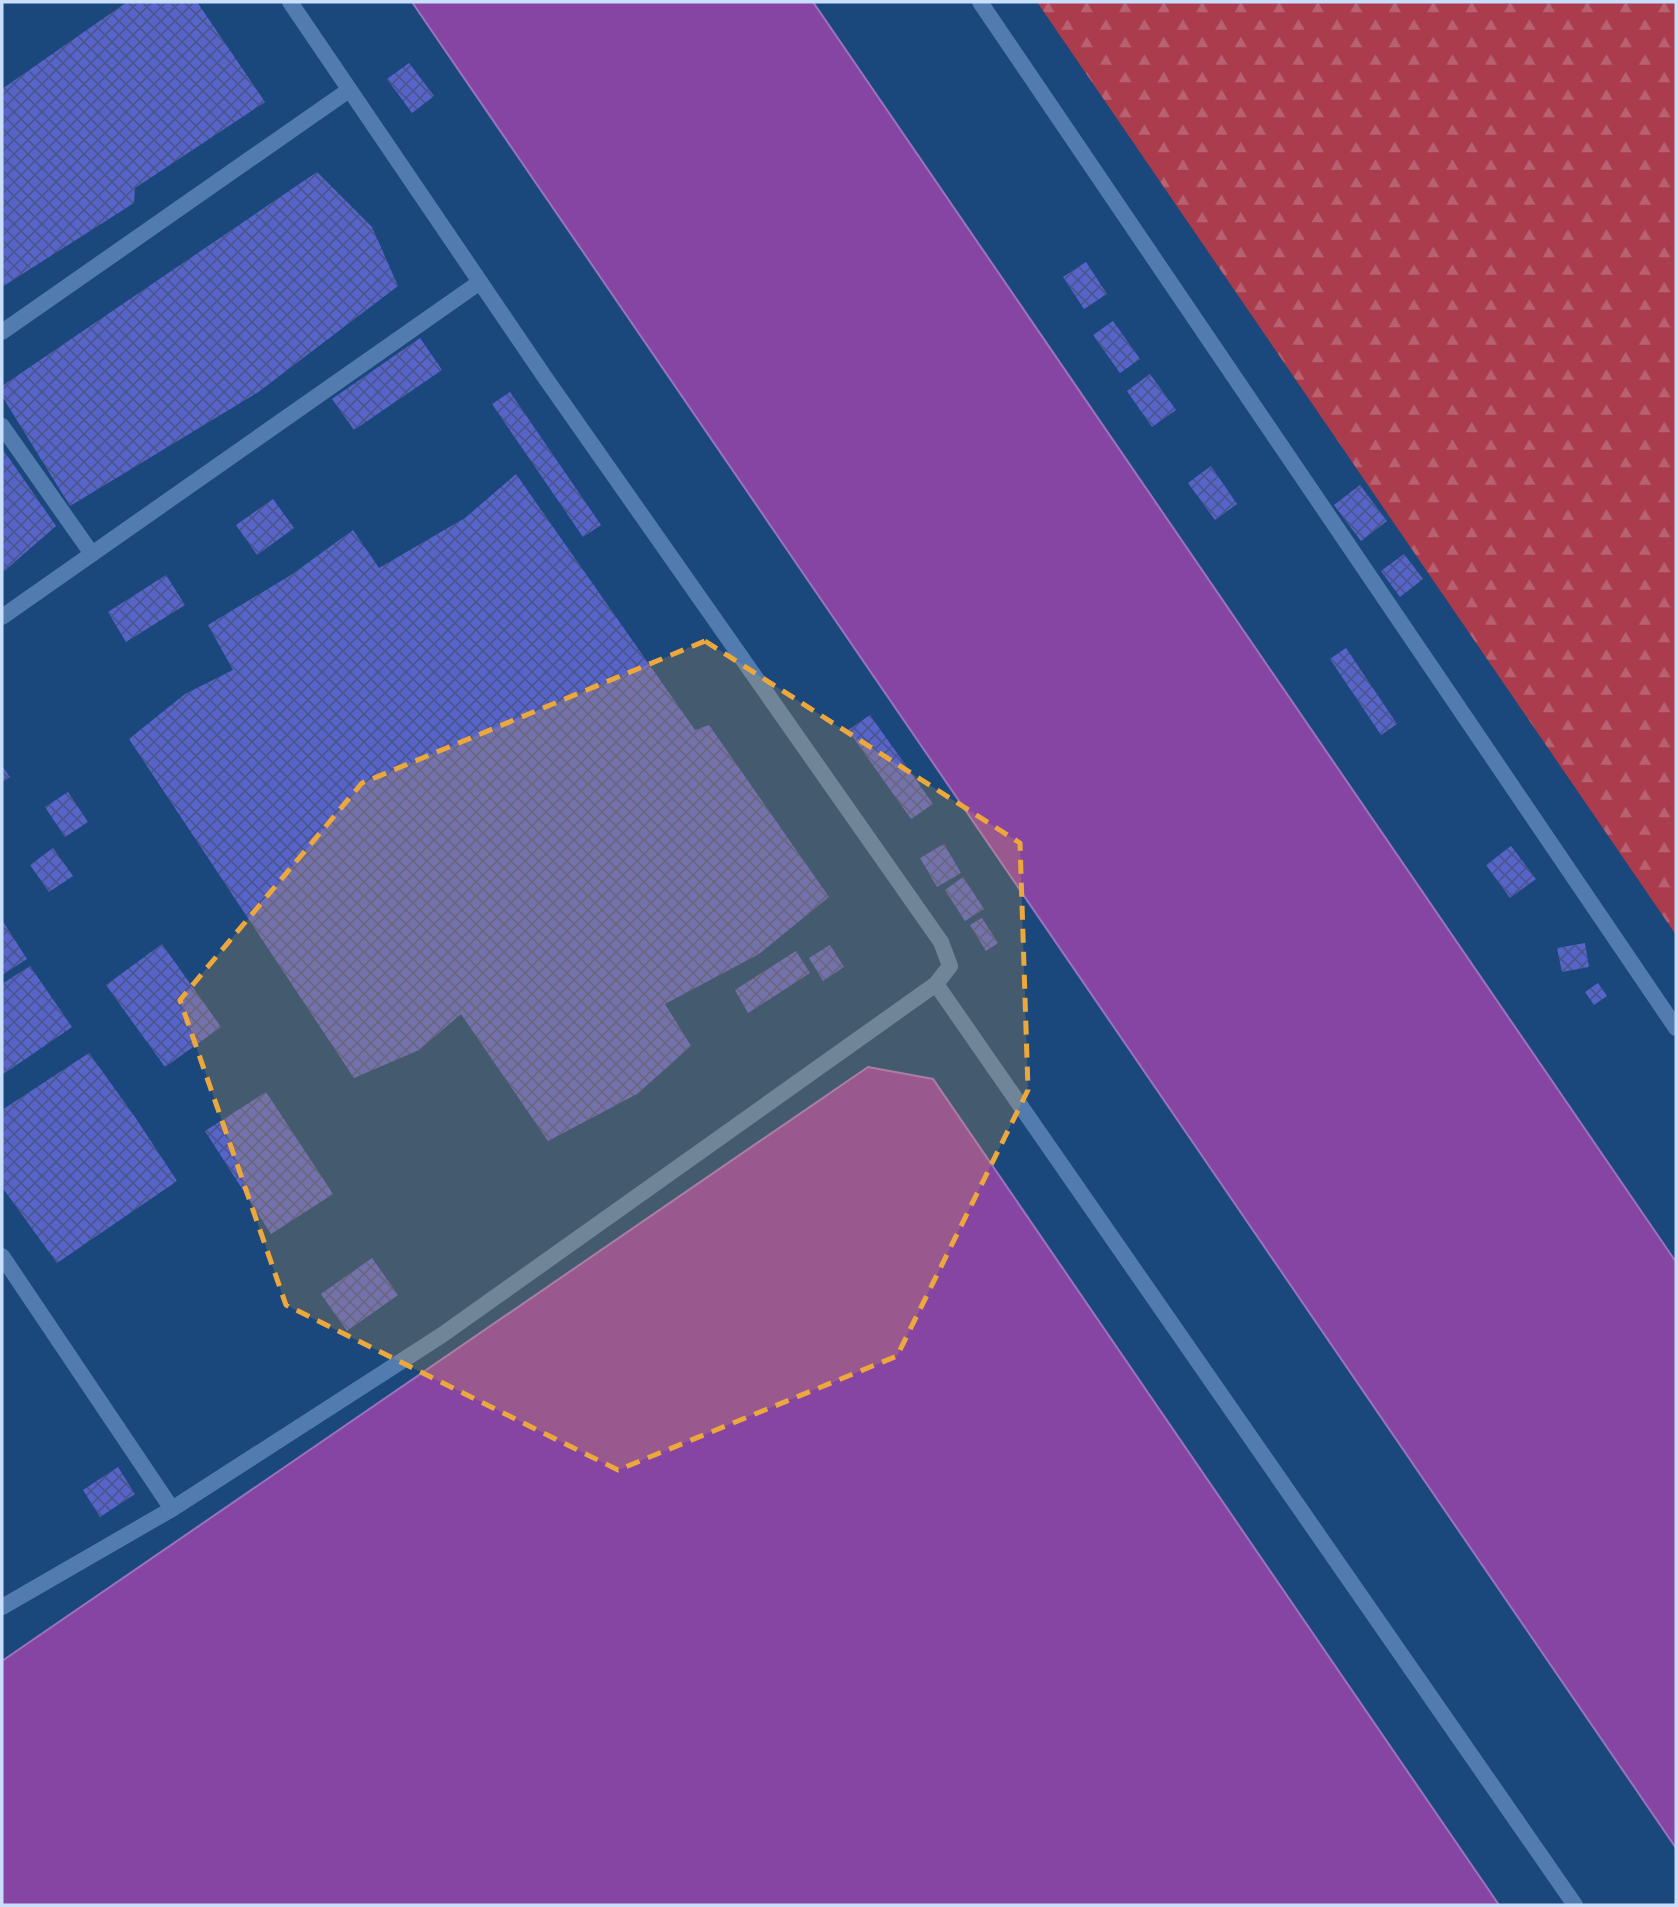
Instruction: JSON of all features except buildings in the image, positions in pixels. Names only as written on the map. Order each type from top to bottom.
[{"type":"lane","points":[[2,1607],[172,1509],[442,1335],[936,984],[950,967],[941,942],[480,282],[290,2]]},
{"type":"lane","points":[[980,2],[1676,1028]]},
{"type":"lane","points":[[2,332],[349,90]]},
{"type":"lane","points":[[2,617],[480,282]]},
{"type":"lane","points":[[2,426],[92,554]]},
{"type":"lane","points":[[936,984],[1574,1905]]},
{"type":"lane","points":[[2,1256],[172,1509]]},
{"type":"highlighted area","points":[[705,641],[1020,843],[1028,1090],[897,1356],[618,1470],[286,1305],[180,1000],[362,783]]},
{"type":"shaded area","points":[[2,2],[1037,2],[1676,935],[1676,1905],[1499,1905],[933,1079],[868,1067],[2,1661]]},
{"type":"shaded area","points":[[412,2],[813,2],[1676,1262],[1676,1848]]},
{"type":"shaded area","points":[[868,1067],[933,1079],[1499,1905],[2,1905],[2,1661]]},
{"type":"green space","points":[[1037,2],[1676,2],[1676,935]]}]
